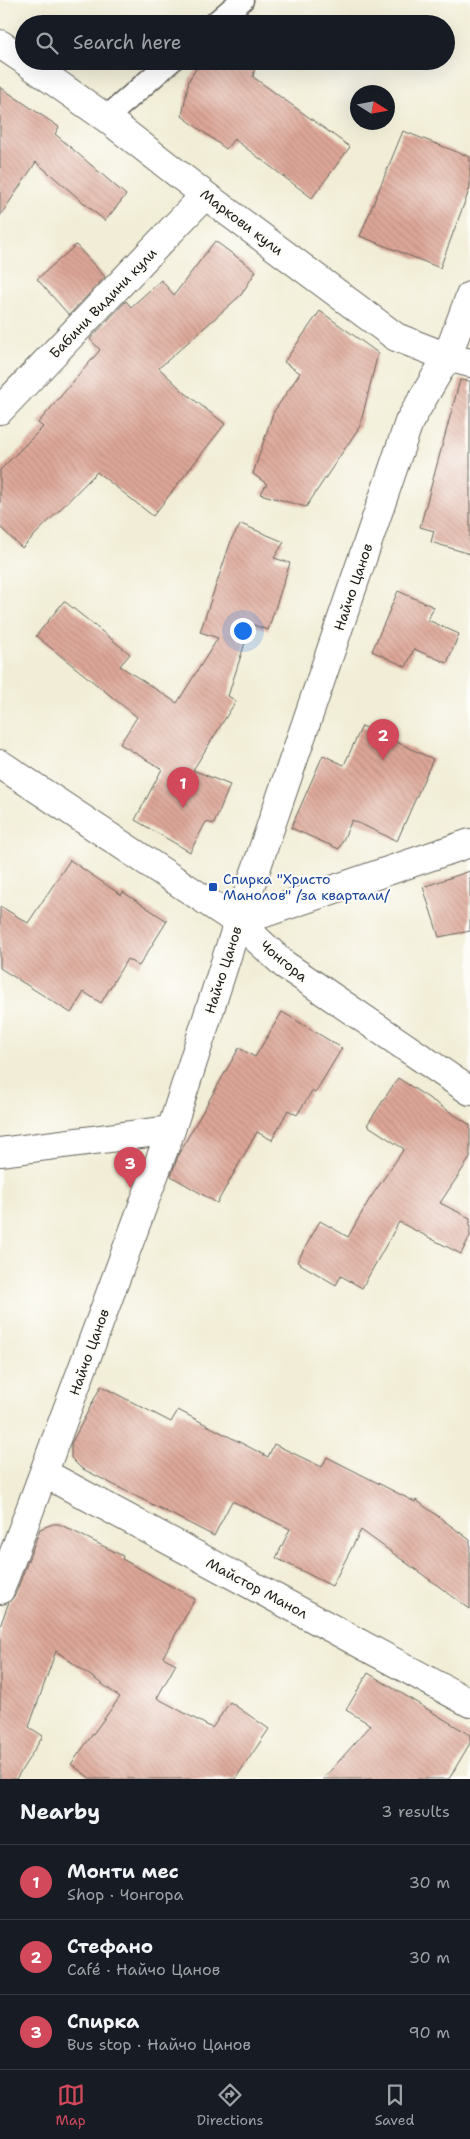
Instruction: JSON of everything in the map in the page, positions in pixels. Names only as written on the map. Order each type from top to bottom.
[{"type":"street","name":"Маркови кули","points":[[0,44],[15,55]]},
{"type":"street","name":"Маркови кули","points":[[37,70],[106,118],[205,195],[396,337],[458,360]]},
{"type":"street","name":"Бабини Видини кули","points":[[0,410],[205,195]]},
{"type":"street","name":"Найчо Цанов","points":[[0,1590],[171,1130],[238,922],[409,422],[458,360],[470,296]]},
{"type":"street","name":"Чонгора","points":[[0,764],[238,922],[284,965],[470,1091]]},
{"type":"street","points":[[238,922],[470,843]]},
{"type":"street","points":[[0,1152],[171,1130]]},
{"type":"street","name":"Майстор Манол","points":[[44,1473],[470,1703]]},
{"type":"lane","points":[[224,15],[242,0]]},
{"type":"lane","points":[[106,118],[161,70]]},
{"type":"building","points":[[195,70],[254,70],[253,77],[350,147],[312,198],[234,139],[226,149],[182,116],[189,80]]},
{"type":"building","points":[[0,87],[59,127],[55,134],[126,195],[105,221],[36,162],[0,216]]},
{"type":"building","points":[[403,131],[470,157],[470,188],[440,268],[360,236]]},
{"type":"building","points":[[215,241],[256,271],[241,295],[159,368],[184,392],[225,424],[153,516],[97,472],[22,548],[0,527],[0,470],[43,427],[38,423],[100,350],[90,339],[126,301],[131,307],[161,280],[174,295]]},
{"type":"building","points":[[76,245],[105,277],[69,315],[37,279]]},
{"type":"building","points":[[320,311],[378,353],[360,426],[306,507],[260,494],[267,484],[253,474],[273,413],[300,373],[284,362]]},
{"type":"building","points":[[460,380],[470,381],[470,554],[431,542],[434,531],[420,527]]},
{"type":"building","points":[[241,524],[284,542],[274,558],[290,563],[268,630],[251,624],[228,696],[236,701],[193,770],[230,785],[214,824],[206,822],[190,852],[135,820],[162,769],[120,744],[137,717],[36,636],[64,601],[130,654],[120,666],[177,703],[218,638],[200,632],[232,538]]},
{"type":"building","points":[[398,591],[434,607],[428,620],[459,634],[447,663],[414,649],[406,667],[372,651]]},
{"type":"building","points":[[362,726],[433,759],[397,841],[352,820],[339,849],[291,828],[323,755],[344,765]]},
{"type":"building","points":[[70,860],[121,895],[123,892],[167,921],[139,966],[127,959],[101,1003],[84,992],[71,1013],[0,968],[0,906],[28,923]]},
{"type":"building","points":[[470,871],[470,931],[439,937],[423,887]]},
{"type":"building","points":[[282,1012],[342,1048],[315,1093],[312,1091],[297,1115],[288,1110],[272,1140],[257,1132],[217,1203],[171,1176],[179,1153],[239,1048],[255,1057]]},
{"type":"building","points":[[398,1078],[470,1125],[470,1158],[440,1203],[470,1218],[470,1236],[461,1254],[399,1222],[362,1288],[341,1276],[336,1285],[297,1262],[320,1221],[348,1237],[369,1200],[404,1149],[367,1125]]},
{"type":"building","points":[[101,1386],[171,1422],[178,1410],[268,1457],[274,1444],[322,1467],[327,1457],[415,1502],[416,1500],[470,1540],[470,1609],[361,1530],[332,1586],[276,1558],[290,1529],[232,1501],[214,1536],[81,1468],[71,1458],[71,1444]]},
{"type":"building","points":[[53,1524],[59,1524],[123,1556],[122,1559],[195,1599],[163,1657],[176,1664],[157,1698],[212,1728],[230,1702],[269,1729],[235,1779],[91,1779],[71,1764],[120,1697],[56,1651],[29,1727],[43,1736],[16,1779],[0,1779],[0,1626],[9,1602],[15,1595],[40,1529]]},
{"type":"building","points":[[368,1673],[470,1735],[470,1743],[449,1779],[323,1779],[371,1725],[346,1710]]},
{"type":"place","name":"Стефано","points":[[383,760]]},
{"type":"place","name":"Монти мес","points":[[183,808]]},
{"type":"place","name":"Спирка \"Христо Манолов\" /за квартали/","points":[[213,887]]},
{"type":"place","name":"Спирка","points":[[130,1188]]}]
